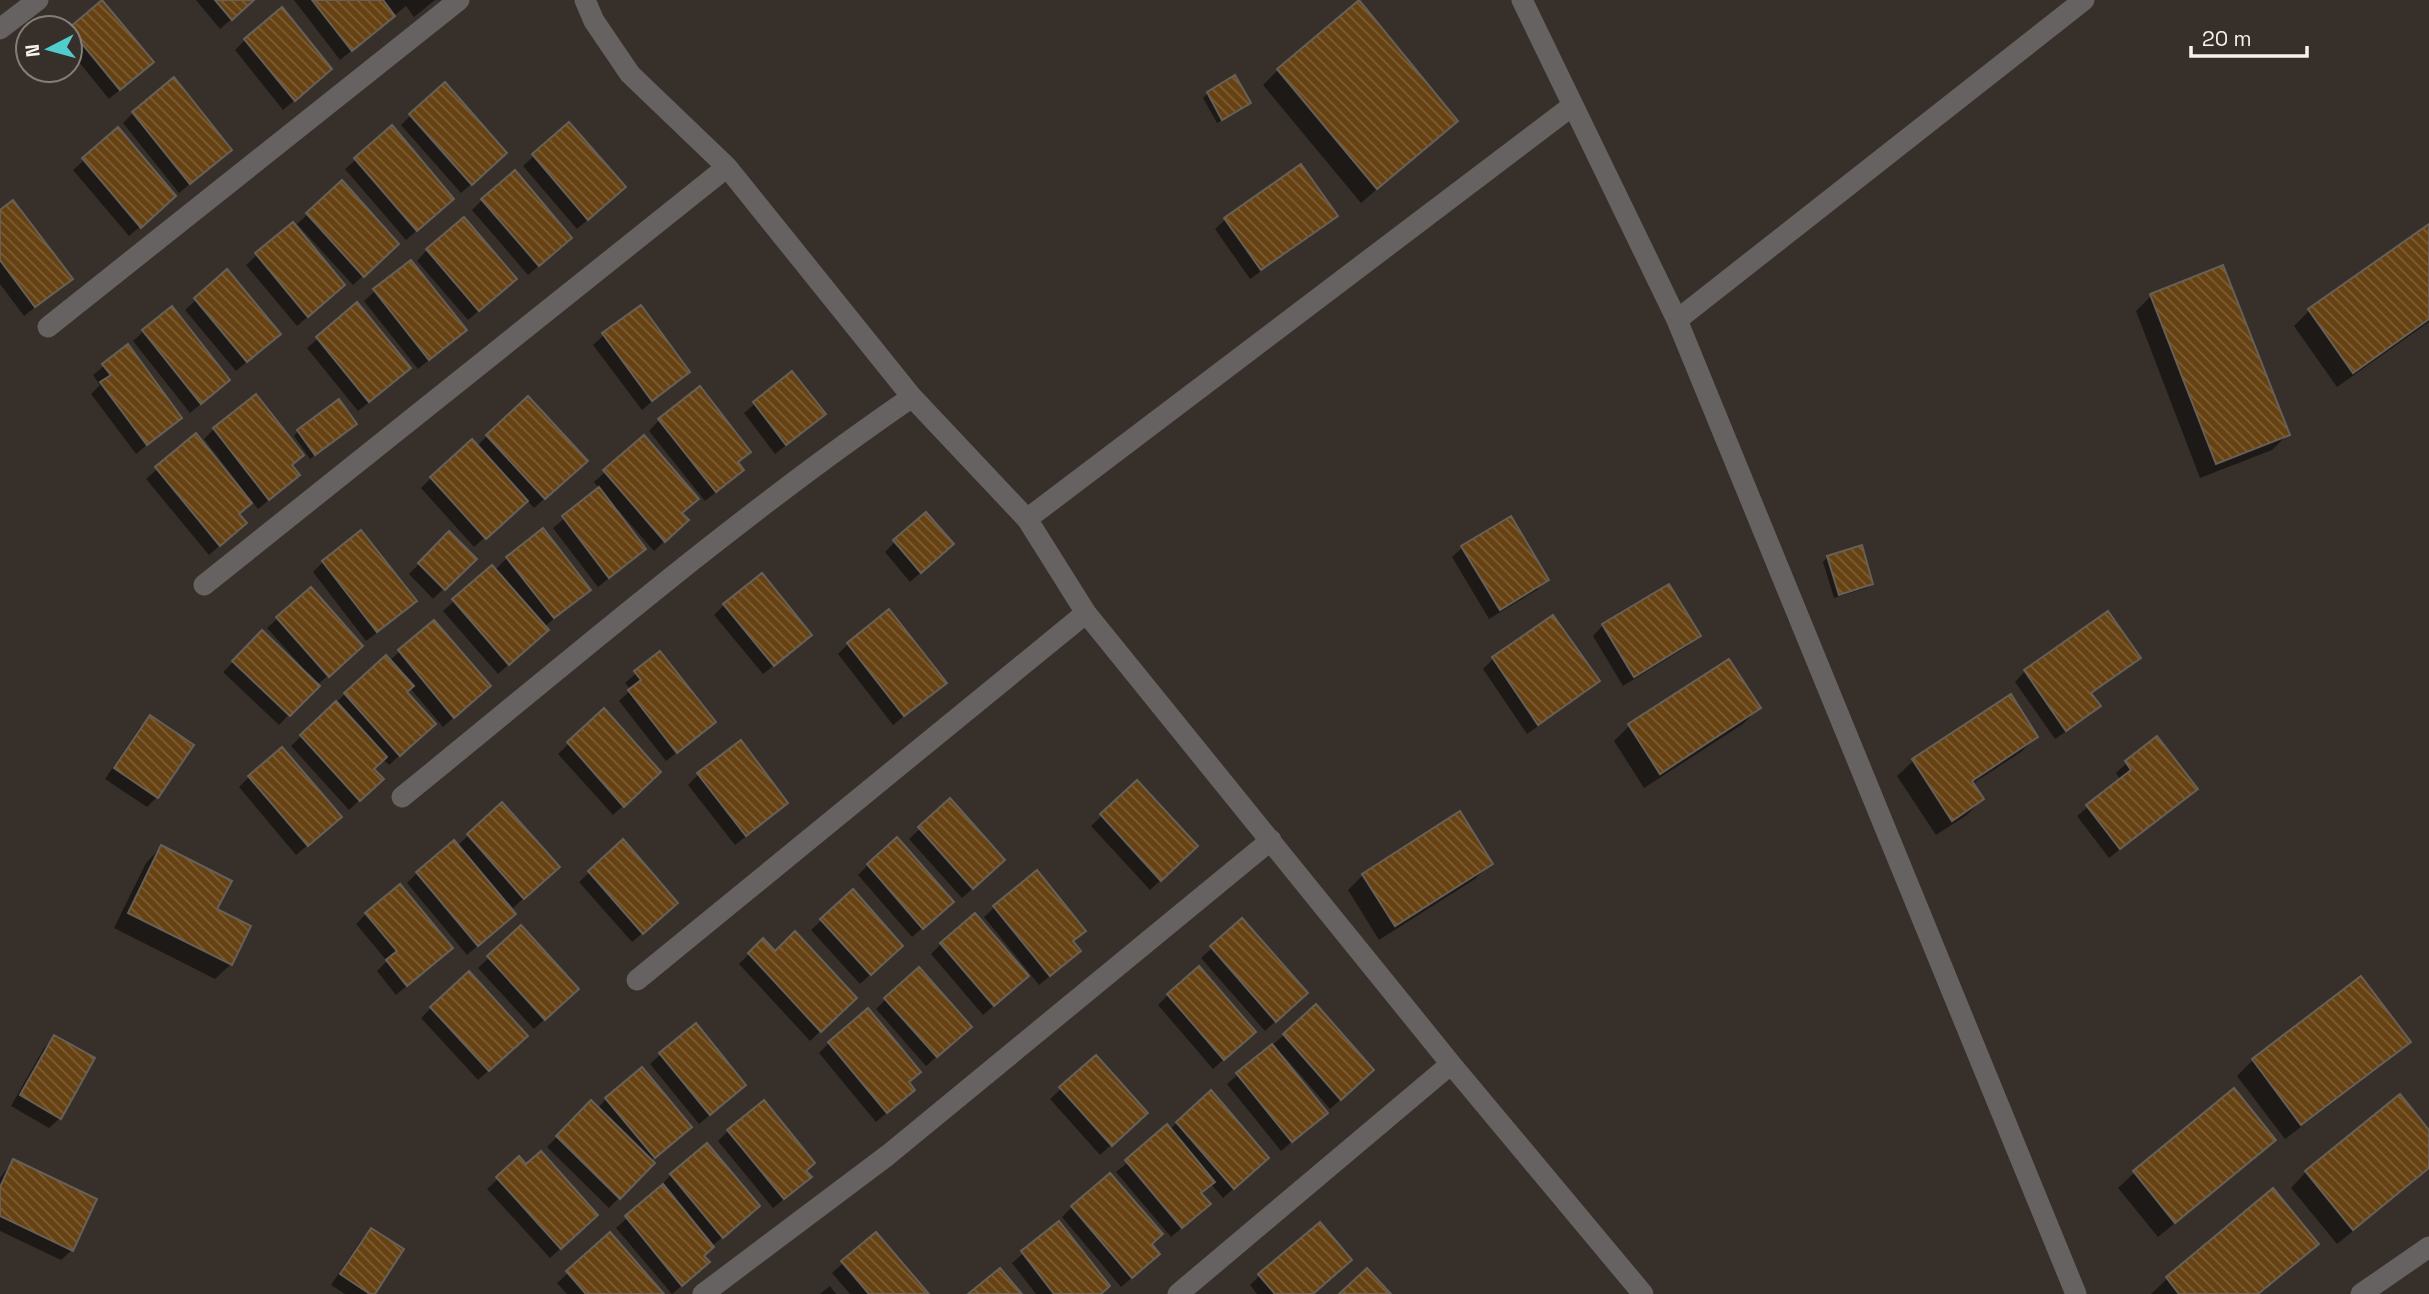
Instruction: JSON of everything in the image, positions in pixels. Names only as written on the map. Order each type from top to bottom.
[{"type":"street","points":[[0,29],[38,0]]},
{"type":"street","points":[[48,327],[459,0]]},
{"type":"street","points":[[585,0],[594,21],[630,74],[727,167],[912,397],[1027,519],[1086,613],[1451,1064],[1643,1294]]},
{"type":"street","points":[[1521,0],[1677,320],[2076,1294]]},
{"type":"street","points":[[1677,320],[2084,0]]},
{"type":"street","points":[[1027,519],[1572,106]]},
{"type":"street","points":[[204,584],[727,167]]},
{"type":"street","points":[[402,797],[750,515],[841,446],[912,397]]},
{"type":"street","points":[[637,980],[1086,613]]},
{"type":"street","points":[[703,1294],[888,1155],[1271,840]]},
{"type":"street","points":[[1178,1294],[1451,1064]]},
{"type":"street","points":[[2361,1294],[2429,1247]]},
{"type":"building","points":[[102,0],[154,62],[120,90],[84,46],[84,15]]},
{"type":"building","points":[[215,0],[254,0],[232,20]]},
{"type":"building","points":[[312,0],[383,0],[395,16],[352,51]]},
{"type":"building","points":[[1359,0],[1458,121],[1377,189],[1277,69]]},
{"type":"building","points":[[282,7],[332,69],[295,101],[244,39]]},
{"type":"building","points":[[1235,75],[1251,103],[1222,120],[1207,92]]},
{"type":"building","points":[[174,77],[232,150],[190,184],[132,112]]},
{"type":"building","points":[[445,82],[507,153],[472,185],[409,114]]},
{"type":"building","points":[[569,122],[626,187],[588,220],[532,154]]},
{"type":"building","points":[[392,125],[454,199],[417,231],[354,158]]},
{"type":"building","points":[[118,127],[176,196],[141,228],[82,158]]},
{"type":"building","points":[[1301,164],[1338,216],[1261,270],[1224,218]]},
{"type":"building","points":[[515,170],[572,238],[539,266],[481,199]]},
{"type":"building","points":[[342,180],[399,244],[364,277],[306,213]]},
{"type":"building","points":[[13,200],[73,279],[35,307],[0,260],[0,210]]},
{"type":"building","points":[[464,217],[517,279],[479,311],[426,249]]},
{"type":"building","points":[[293,222],[345,285],[308,317],[255,253]]},
{"type":"building","points":[[2429,224],[2429,319],[2353,373],[2308,309]]},
{"type":"building","points":[[411,260],[467,330],[429,360],[373,289]]},
{"type":"building","points":[[2223,265],[2290,435],[2216,464],[2150,294]]},
{"type":"building","points":[[227,269],[281,334],[247,362],[194,298]]},
{"type":"building","points":[[357,302],[411,368],[369,402],[316,337]]},
{"type":"building","points":[[641,305],[690,372],[652,401],[602,333]]},
{"type":"building","points":[[172,306],[230,380],[201,404],[142,330]]},
{"type":"building","points":[[128,344],[182,418],[147,445],[100,382],[111,375],[102,364]]},
{"type":"building","points":[[792,371],[826,414],[786,445],[753,402]]},
{"type":"building","points":[[700,386],[751,452],[738,462],[744,470],[716,492],[658,419]]},
{"type":"building","points":[[256,394],[304,455],[292,465],[300,475],[269,500],[213,428]]},
{"type":"building","points":[[528,396],[588,461],[545,499],[486,435]]},
{"type":"building","points":[[339,399],[357,424],[315,455],[297,430]]},
{"type":"building","points":[[196,433],[252,503],[239,514],[247,523],[220,546],[155,467]]},
{"type":"building","points":[[644,435],[699,499],[682,513],[689,520],[665,542],[603,470]]},
{"type":"building","points":[[472,439],[528,501],[486,539],[430,477]]},
{"type":"building","points":[[599,487],[646,549],[609,578],[562,516]]},
{"type":"building","points":[[926,512],[954,544],[921,573],[893,540]]},
{"type":"building","points":[[1511,516],[1549,580],[1500,610],[1461,546]]},
{"type":"building","points":[[543,528],[591,590],[554,618],[506,557]]},
{"type":"building","points":[[361,530],[417,601],[377,632],[322,561]]},
{"type":"building","points":[[449,531],[477,559],[445,590],[418,563]]},
{"type":"building","points":[[1862,545],[1873,584],[1839,595],[1827,556]]},
{"type":"building","points":[[492,565],[549,630],[509,665],[452,599]]},
{"type":"building","points":[[762,573],[812,635],[774,666],[723,604]]},
{"type":"building","points":[[1669,584],[1701,636],[1634,677],[1602,624]]},
{"type":"building","points":[[311,587],[363,646],[329,677],[276,617]]},
{"type":"building","points":[[889,609],[947,683],[904,716],[847,643]]},
{"type":"building","points":[[2108,611],[2141,658],[2091,693],[2101,706],[2066,731],[2024,670]]},
{"type":"building","points":[[1553,615],[1600,681],[1538,725],[1492,657]]},
{"type":"building","points":[[434,620],[491,686],[454,718],[398,650]]},
{"type":"building","points":[[262,630],[320,686],[290,716],[232,661]]},
{"type":"building","points":[[660,651],[716,722],[677,753],[628,690],[641,680],[634,671]]},
{"type":"building","points":[[386,655],[414,686],[407,692],[436,724],[400,756],[344,693]]},
{"type":"building","points":[[1729,659],[1761,708],[1660,774],[1628,724]]},
{"type":"building","points":[[2011,694],[2038,737],[1972,781],[1984,799],[1952,821],[1912,759]]},
{"type":"building","points":[[336,701],[387,757],[374,769],[384,779],[360,801],[300,735]]},
{"type":"building","points":[[604,708],[661,772],[624,807],[567,742]]},
{"type":"building","points":[[150,715],[194,745],[158,798],[114,768]]},
{"type":"building","points":[[2157,736],[2198,789],[2120,849],[2086,805],[2131,770],[2125,761]]},
{"type":"building","points":[[741,740],[788,803],[746,836],[697,773]]},
{"type":"building","points":[[282,747],[342,817],[308,846],[248,776]]},
{"type":"building","points":[[1137,780],[1198,846],[1161,881],[1100,814]]},
{"type":"building","points":[[950,798],[1005,860],[973,889],[918,827]]},
{"type":"building","points":[[502,802],[560,867],[524,899],[467,834]]},
{"type":"building","points":[[1460,811],[1493,864],[1395,926],[1362,874]]},
{"type":"building","points":[[897,837],[954,902],[923,929],[867,864]]},
{"type":"building","points":[[623,839],[678,903],[643,934],[588,871]]},
{"type":"building","points":[[454,840],[516,914],[478,946],[416,872]]},
{"type":"building","points":[[161,845],[232,881],[217,909],[251,926],[232,965],[128,913]]},
{"type":"building","points":[[1037,870],[1086,931],[1073,941],[1081,951],[1050,976],[993,906]]},
{"type":"building","points":[[400,884],[453,948],[407,986],[386,960],[397,951],[365,913]]},
{"type":"building","points":[[853,889],[903,946],[871,975],[820,919]]},
{"type":"building","points":[[975,913],[1029,976],[994,1006],[940,943]]},
{"type":"building","points":[[1242,918],[1308,993],[1276,1022],[1210,946]]},
{"type":"building","points":[[521,925],[579,989],[545,1020],[487,956]]},
{"type":"building","points":[[795,931],[857,998],[821,1032],[748,953],[763,938],[775,951]]},
{"type":"building","points":[[1199,966],[1256,1032],[1224,1060],[1167,994]]},
{"type":"building","points":[[919,967],[972,1027],[937,1057],[884,998]]},
{"type":"building","points":[[469,971],[528,1036],[489,1071],[430,1007]]},
{"type":"building","points":[[2361,976],[2411,1042],[2301,1125],[2252,1059]]},
{"type":"building","points":[[1316,1004],[1374,1070],[1341,1100],[1283,1034]]},
{"type":"building","points":[[868,1008],[921,1072],[909,1082],[915,1090],[887,1113],[828,1042]]},
{"type":"building","points":[[696,1023],[746,1085],[710,1115],[659,1053]]},
{"type":"building","points":[[54,1035],[95,1058],[61,1119],[20,1095]]},
{"type":"building","points":[[1272,1044],[1328,1113],[1292,1142],[1236,1073]]},
{"type":"building","points":[[1096,1055],[1148,1113],[1112,1146],[1059,1087]]},
{"type":"building","points":[[642,1067],[692,1127],[655,1158],[605,1098]]},
{"type":"building","points":[[2234,1088],[2276,1140],[2175,1223],[2133,1171]]},
{"type":"building","points":[[1211,1090],[1269,1158],[1234,1189],[1176,1122]]},
{"type":"building","points":[[2400,1094],[2429,1130],[2429,1168],[2353,1230],[2305,1171]]},
{"type":"building","points":[[591,1100],[655,1163],[620,1199],[556,1136]]},
{"type":"building","points":[[764,1100],[815,1163],[806,1171],[812,1177],[784,1199],[727,1130]]},
{"type":"building","points":[[1167,1124],[1215,1182],[1201,1193],[1211,1204],[1182,1228],[1125,1160]]},
{"type":"building","points":[[707,1143],[760,1206],[723,1238],[670,1174]]},
{"type":"building","points":[[541,1151],[598,1215],[561,1249],[496,1177],[519,1156],[526,1164]]},
{"type":"building","points":[[13,1159],[97,1199],[73,1251],[0,1216],[0,1187]]},
{"type":"building","points":[[1110,1173],[1163,1234],[1152,1244],[1160,1254],[1132,1278],[1071,1206]]},
{"type":"building","points":[[663,1184],[714,1247],[704,1256],[710,1262],[682,1286],[625,1216]]},
{"type":"building","points":[[2273,1188],[2319,1244],[2258,1294],[2179,1294],[2166,1277]]},
{"type":"building","points":[[1059,1221],[1110,1286],[1101,1294],[1054,1294],[1021,1251]]},
{"type":"building","points":[[1320,1222],[1352,1260],[1313,1294],[1275,1294],[1258,1274]]},
{"type":"building","points":[[371,1228],[404,1249],[375,1294],[370,1294],[340,1274]]},
{"type":"building","points":[[610,1232],[664,1294],[586,1294],[566,1271]]},
{"type":"building","points":[[876,1232],[929,1294],[869,1294],[841,1261]]},
{"type":"building","points":[[1000,1268],[1022,1294],[968,1294]]},
{"type":"building","points":[[1367,1268],[1391,1294],[1339,1294]]}]
